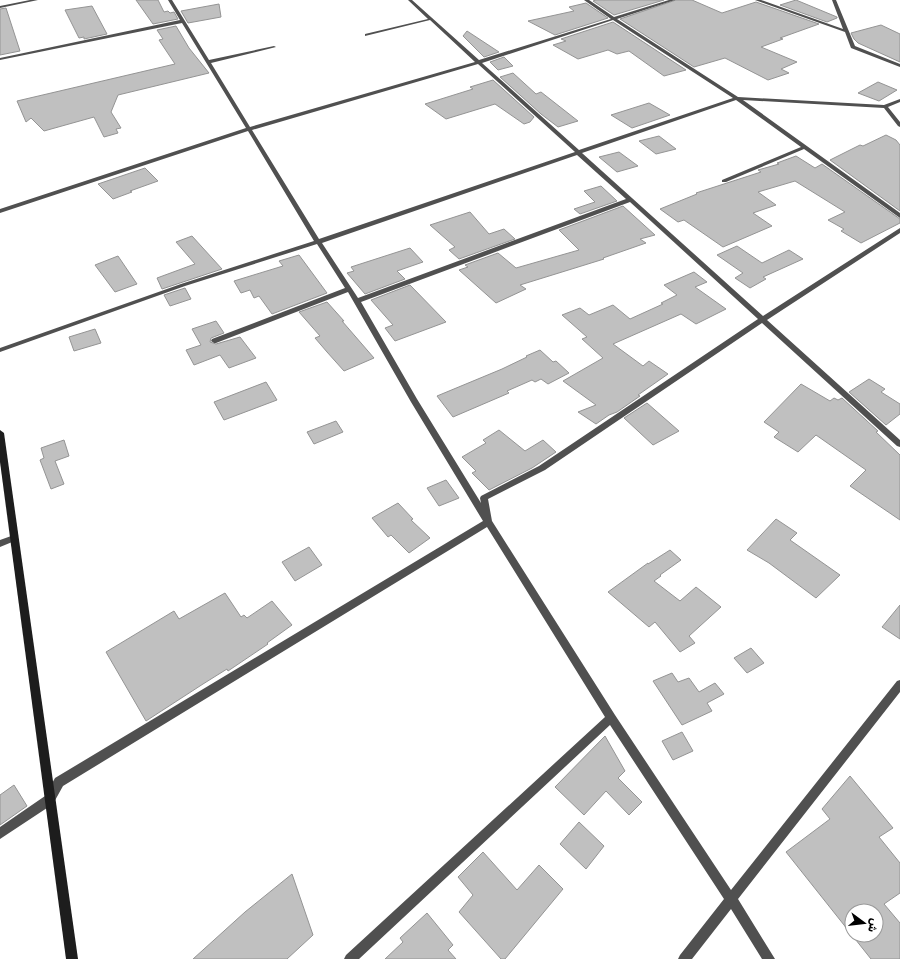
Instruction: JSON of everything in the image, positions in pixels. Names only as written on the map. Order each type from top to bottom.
[{"type":"main road","points":[[0,433],[72,959]]},
{"type":"street","points":[[0,7],[36,0]]},
{"type":"street","points":[[170,0],[318,242],[350,289],[414,400],[488,522],[611,718],[769,959]]},
{"type":"street","points":[[410,0],[900,444]]},
{"type":"street","points":[[586,0],[614,20],[738,98],[900,216]]},
{"type":"street","points":[[0,211],[249,129],[479,62],[673,0]]},
{"type":"street","points":[[757,0],[846,31]]},
{"type":"street","points":[[834,0],[852,47],[900,66]]},
{"type":"street","points":[[367,35],[431,19]]},
{"type":"street","points":[[0,59],[184,21]]},
{"type":"street","points":[[207,62],[274,46]]},
{"type":"street","points":[[0,350],[183,285],[318,242],[738,98],[885,107],[900,100]]},
{"type":"street","points":[[885,107],[900,124]]},
{"type":"street","points":[[724,181],[804,147]]},
{"type":"street","points":[[357,301],[630,200]]},
{"type":"street","points":[[488,522],[484,498],[542,468],[763,319],[900,230]]},
{"type":"street","points":[[214,341],[350,289]]},
{"type":"street","points":[[0,834],[50,800],[59,782],[488,522]]},
{"type":"street","points":[[0,544],[14,538]]},
{"type":"street","points":[[684,959],[900,684]]},
{"type":"street","points":[[350,959],[611,718]]},
{"type":"building","points":[[136,0],[158,0],[164,12],[174,12],[178,19],[153,24]]},
{"type":"building","points":[[664,0],[614,15],[593,1]]},
{"type":"building","points":[[676,0],[692,0],[722,13],[756,2],[819,24],[780,38],[783,39],[761,47],[797,62],[781,69],[789,73],[768,80],[725,58],[694,67],[620,19]]},
{"type":"building","points":[[796,0],[837,18],[827,22],[780,5]]},
{"type":"building","points":[[586,3],[608,18],[555,35],[528,21],[574,11],[569,7]]},
{"type":"building","points":[[219,4],[221,17],[188,23],[181,11]]},
{"type":"building","points":[[92,6],[107,34],[84,39],[84,37],[79,38],[65,10]]},
{"type":"building","points":[[6,8],[20,51],[0,55],[0,9]]},
{"type":"building","points":[[613,22],[686,70],[664,76],[629,51],[617,54],[608,50],[578,59],[553,45],[566,41],[561,39]]},
{"type":"building","points":[[881,25],[900,34],[900,62],[858,43],[851,33]]},
{"type":"building","points":[[176,26],[189,48],[209,73],[118,95],[111,112],[121,128],[116,129],[118,133],[104,137],[94,117],[44,131],[31,118],[26,122],[17,101],[175,64],[159,40],[163,39],[157,30]]},
{"type":"building","points":[[467,31],[499,52],[484,57],[463,36]]},
{"type":"building","points":[[504,57],[513,66],[498,70],[490,62]]},
{"type":"building","points":[[513,73],[536,94],[541,92],[578,121],[558,127],[541,114],[500,77]]},
{"type":"building","points":[[493,80],[534,117],[530,122],[524,124],[495,104],[446,119],[425,104],[473,89],[470,87]]},
{"type":"building","points":[[878,82],[897,90],[879,101],[858,93]]},
{"type":"building","points":[[649,103],[670,115],[632,128],[611,115]]},
{"type":"building","points":[[886,135],[896,140],[900,145],[900,211],[830,160],[860,145],[863,146]]},
{"type":"building","points":[[659,136],[676,149],[656,154],[639,141]]},
{"type":"building","points":[[619,152],[638,166],[617,172],[599,157]]},
{"type":"building","points":[[796,156],[815,168],[822,164],[900,219],[900,223],[861,243],[841,231],[844,229],[828,220],[845,212],[795,181],[758,192],[776,205],[753,213],[772,226],[723,247],[684,220],[678,222],[660,209],[697,194],[696,193],[761,172],[758,170],[779,164],[777,163]]},
{"type":"building","points":[[145,168],[158,181],[113,199],[98,184]]},
{"type":"building","points":[[601,186],[617,201],[580,214],[574,209],[595,202],[584,191]]},
{"type":"building","points":[[623,206],[655,235],[640,239],[646,243],[603,258],[604,259],[520,285],[526,289],[496,303],[459,270],[468,267],[465,265],[498,253],[516,268],[579,250],[559,230]]},
{"type":"building","points":[[470,212],[489,234],[504,229],[515,239],[459,259],[449,250],[455,247],[430,225]]},
{"type":"building","points":[[192,236],[222,269],[162,289],[157,278],[195,264],[176,242]]},
{"type":"building","points":[[737,246],[762,263],[789,250],[803,259],[763,277],[766,279],[750,288],[735,278],[743,273],[717,255]]},
{"type":"building","points":[[410,248],[423,262],[397,271],[405,279],[365,294],[347,273],[354,271],[351,267]]},
{"type":"building","points":[[299,255],[327,293],[272,314],[259,296],[254,298],[250,290],[241,293],[234,281],[283,266],[279,261]]},
{"type":"building","points":[[118,256],[137,284],[115,292],[95,265]]},
{"type":"building","points":[[694,272],[707,282],[695,287],[726,309],[696,324],[681,314],[613,344],[643,366],[649,361],[668,374],[617,412],[609,415],[596,424],[578,412],[596,405],[563,381],[603,358],[582,339],[587,337],[562,315],[580,308],[589,315],[613,305],[630,319],[663,304],[661,303],[677,295],[664,285]]},
{"type":"building","points":[[410,285],[446,322],[395,341],[385,328],[393,325],[371,300]]},
{"type":"building","points":[[185,288],[191,299],[170,306],[164,295]]},
{"type":"building","points":[[327,302],[374,358],[344,371],[315,338],[320,336],[299,312]]},
{"type":"building","points":[[216,321],[224,333],[211,338],[210,342],[216,344],[240,337],[256,358],[229,368],[220,355],[194,365],[186,350],[201,345],[192,329]]},
{"type":"building","points":[[95,329],[101,343],[74,351],[69,337]]},
{"type":"building","points":[[540,350],[553,362],[556,361],[569,373],[548,384],[541,379],[535,382],[532,380],[507,391],[509,393],[453,417],[437,396],[502,369]]},
{"type":"building","points":[[869,379],[885,389],[881,392],[900,404],[900,414],[886,425],[849,392]]},
{"type":"building","points":[[266,382],[277,400],[224,420],[214,402]]},
{"type":"building","points":[[801,384],[830,401],[834,398],[838,400],[842,398],[878,431],[876,432],[900,455],[900,520],[850,486],[866,470],[816,435],[798,452],[774,437],[779,432],[764,422]]},
{"type":"building","points":[[647,403],[679,431],[653,445],[624,418]]},
{"type":"building","points":[[336,421],[343,432],[314,444],[307,432]]},
{"type":"building","points":[[499,430],[525,451],[543,440],[556,452],[532,468],[489,490],[472,473],[476,471],[462,457],[486,443],[483,440]]},
{"type":"building","points":[[64,440],[69,456],[55,461],[64,484],[51,489],[40,460],[44,458],[41,448]]},
{"type":"building","points":[[446,480],[459,498],[439,506],[427,488]]},
{"type":"building","points":[[398,503],[413,519],[411,520],[430,538],[409,553],[391,535],[388,537],[372,518]]},
{"type":"building","points":[[776,519],[797,533],[790,540],[840,575],[816,598],[769,563],[747,550]]},
{"type":"building","points":[[309,547],[322,565],[295,581],[282,562]]},
{"type":"building","points":[[670,550],[681,560],[654,581],[680,601],[696,587],[721,607],[689,636],[695,643],[680,652],[655,622],[649,627],[608,592],[648,563]]},
{"type":"building","points":[[225,593],[241,617],[244,615],[247,618],[272,601],[292,625],[267,643],[268,644],[228,671],[227,669],[146,721],[106,652],[174,611],[179,619]]},
{"type":"building","points":[[900,605],[900,639],[882,627]]},
{"type":"building","points":[[751,648],[764,663],[747,673],[734,658]]},
{"type":"building","points":[[672,673],[678,682],[689,678],[699,692],[715,683],[724,694],[707,703],[712,711],[682,725],[653,681]]},
{"type":"building","points":[[682,732],[693,751],[673,760],[662,741]]},
{"type":"building","points":[[605,736],[625,771],[618,778],[642,802],[629,815],[606,791],[584,815],[555,787]]},
{"type":"building","points":[[850,776],[893,828],[879,837],[900,863],[900,893],[884,904],[844,903],[844,925],[786,852],[830,819],[822,809]]},
{"type":"building","points":[[14,785],[27,806],[0,825],[0,795]]},
{"type":"building","points":[[579,822],[604,846],[586,869],[560,844]]},
{"type":"building","points":[[483,852],[517,890],[539,865],[563,889],[505,959],[501,959],[459,912],[473,895],[458,877]]},
{"type":"building","points":[[292,874],[313,935],[287,959],[193,959],[245,912]]},
{"type":"building","points":[[884,904],[900,923],[900,959],[871,959],[858,943],[884,943]]},
{"type":"building","points":[[427,913],[453,945],[448,950],[456,959],[385,959],[403,942],[400,938]]}]
